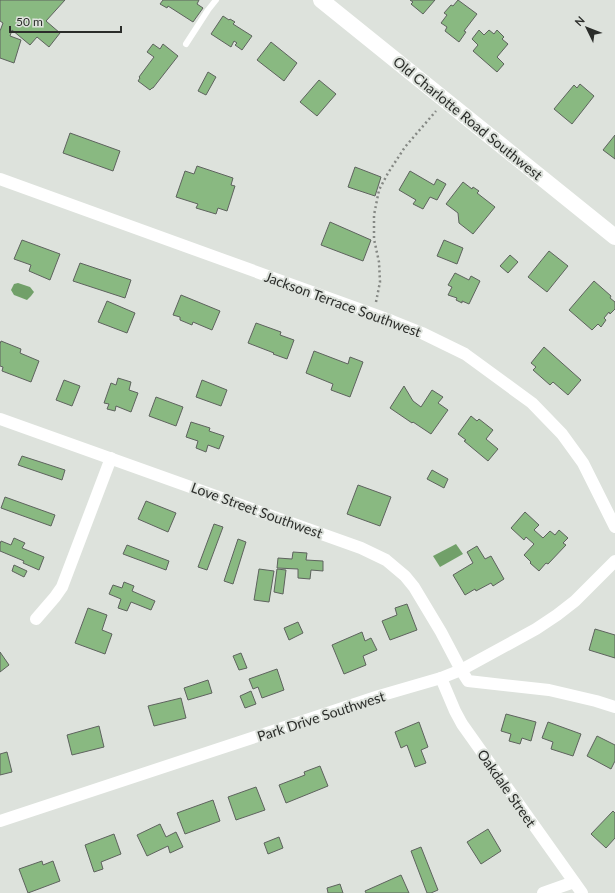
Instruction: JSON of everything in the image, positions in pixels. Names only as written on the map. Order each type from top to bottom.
[{"type":"main road","name":"Old Charlotte Road Southwest","points":[[321,0],[615,237]]},
{"type":"street","name":"Jackson Terrace Southwest","points":[[0,179],[372,313],[422,333],[465,354],[532,403],[562,434],[583,463],[615,527]]},
{"type":"street","name":"Love Street Southwest","points":[[0,419],[361,548],[386,560],[405,576],[414,587],[441,632],[461,670]]},
{"type":"street","points":[[36,619],[62,587],[111,458]]},
{"type":"street","name":"Park Drive Southwest","points":[[0,821],[379,696],[441,678],[461,670],[536,629],[557,615],[576,601],[615,561]]},
{"type":"street","points":[[461,670],[468,681],[549,690],[615,707]]},
{"type":"street","name":"Oakdale Street","points":[[441,678],[455,712],[462,724],[582,893]]},
{"type":"street","points":[[543,893],[574,882]]},
{"type":"lane","points":[[186,44],[216,0]]},
{"type":"path","points":[[372,313],[380,282],[380,262],[374,239],[374,215],[379,190],[405,147],[445,100]]},
{"type":"shaded area","points":[[18,283],[30,287],[34,292],[27,300],[14,295],[11,290],[14,284]]},
{"type":"shaded area","points":[[456,544],[463,554],[440,567],[433,556]]},
{"type":"building","points":[[0,0],[65,0],[46,21],[60,33],[49,47],[37,37],[30,45],[12,30],[10,36],[21,40],[14,63],[0,58],[0,31],[3,23],[0,21]]},
{"type":"building","points":[[163,0],[199,0],[197,4],[203,8],[193,22],[168,6],[167,8],[160,4]]},
{"type":"building","points":[[410,0],[435,0],[423,14],[411,4],[413,2]]},
{"type":"building","points":[[458,0],[477,14],[464,31],[466,32],[459,42],[445,31],[447,27],[441,23],[447,15],[444,13]]},
{"type":"building","points":[[223,16],[235,22],[233,24],[252,36],[242,50],[235,45],[237,43],[234,41],[231,47],[211,34]]},
{"type":"building","points":[[479,30],[484,35],[489,30],[494,34],[497,30],[504,37],[502,39],[508,44],[497,57],[504,64],[497,72],[473,51],[478,45],[472,39]]},
{"type":"building","points":[[271,42],[297,63],[284,81],[257,60]]},
{"type":"building","points":[[153,44],[160,49],[163,44],[178,56],[150,90],[138,81],[140,78],[139,77],[154,57],[147,52]]},
{"type":"building","points":[[208,72],[216,77],[206,95],[198,91]]},
{"type":"building","points":[[319,80],[336,94],[317,116],[300,102]]},
{"type":"building","points":[[580,84],[594,96],[572,124],[554,109],[574,85],[577,88]]},
{"type":"building","points":[[70,133],[120,151],[113,171],[63,153]]},
{"type":"building","points":[[615,135],[615,159],[603,150]]},
{"type":"building","points":[[197,166],[233,178],[231,185],[235,186],[227,211],[218,208],[216,214],[196,208],[198,204],[176,197],[185,171],[194,174]]},
{"type":"building","points":[[355,167],[381,177],[375,196],[348,187]]},
{"type":"building","points":[[410,171],[434,185],[437,179],[446,184],[437,200],[430,197],[423,209],[413,204],[416,200],[399,190]]},
{"type":"building","points":[[463,182],[472,189],[473,187],[479,191],[477,193],[495,207],[473,234],[459,223],[458,213],[446,204]]},
{"type":"building","points":[[330,222],[371,240],[363,261],[321,245]]},
{"type":"building","points":[[22,240],[60,254],[50,280],[29,271],[31,265],[14,259]]},
{"type":"building","points":[[444,240],[463,248],[457,264],[437,256]]},
{"type":"building","points":[[549,251],[568,266],[547,292],[528,277]]},
{"type":"building","points":[[510,255],[518,262],[508,273],[500,266]]},
{"type":"building","points":[[80,263],[131,280],[125,298],[73,281]]},
{"type":"building","points":[[455,273],[469,280],[471,276],[480,281],[469,304],[462,301],[462,303],[456,300],[457,298],[448,295],[452,287],[448,285]]},
{"type":"building","points":[[594,281],[611,296],[610,298],[615,302],[615,309],[610,314],[609,312],[604,318],[606,320],[601,327],[598,324],[592,330],[569,310]]},
{"type":"building","points":[[181,295],[220,311],[212,330],[193,322],[192,325],[180,320],[180,317],[173,315]]},
{"type":"building","points":[[107,301],[135,313],[127,333],[98,322]]},
{"type":"building","points":[[256,323],[281,332],[280,335],[294,340],[287,359],[248,343]]},
{"type":"building","points":[[1,341],[21,349],[20,353],[39,361],[31,382],[2,371],[3,367],[0,366]]},
{"type":"building","points":[[544,347],[581,380],[568,395],[553,382],[550,385],[533,370],[536,367],[531,363]]},
{"type":"building","points":[[314,351],[348,364],[350,357],[363,362],[350,397],[331,390],[333,384],[306,373]]},
{"type":"building","points":[[118,378],[131,382],[129,390],[138,393],[131,412],[116,406],[115,411],[107,409],[109,404],[104,403],[111,383],[116,385]]},
{"type":"building","points":[[64,380],[80,386],[72,406],[56,400]]},
{"type":"building","points":[[202,380],[227,390],[221,406],[196,397]]},
{"type":"building","points":[[404,386],[413,401],[421,407],[432,390],[443,397],[438,403],[448,410],[431,434],[390,408]]},
{"type":"building","points":[[156,397],[183,407],[176,426],[149,416]]},
{"type":"building","points":[[471,416],[477,421],[479,419],[493,430],[486,439],[498,449],[488,461],[458,434]]},
{"type":"building","points":[[191,422],[210,428],[209,431],[224,436],[219,449],[208,445],[206,452],[196,448],[198,441],[186,437]]},
{"type":"building","points":[[22,456],[65,470],[62,480],[18,465]]},
{"type":"building","points":[[432,470],[448,479],[444,488],[427,479]]},
{"type":"building","points":[[358,485],[391,497],[380,526],[347,514]]},
{"type":"building","points":[[5,497],[55,515],[51,526],[1,508]]},
{"type":"building","points":[[146,501],[176,513],[168,532],[138,519]]},
{"type":"building","points":[[525,512],[539,525],[534,530],[543,538],[550,531],[555,535],[559,530],[568,538],[563,543],[566,545],[548,564],[546,563],[539,571],[524,555],[534,544],[526,537],[524,540],[511,528]]},
{"type":"building","points":[[214,524],[223,527],[207,570],[198,567]]},
{"type":"building","points":[[14,538],[25,543],[22,548],[44,557],[39,570],[23,563],[24,561],[0,551],[1,541],[11,545]]},
{"type":"building","points":[[238,539],[246,542],[233,584],[224,581]]},
{"type":"building","points":[[127,545],[169,561],[166,570],[123,554]]},
{"type":"building","points":[[477,546],[485,559],[491,556],[504,579],[493,586],[491,583],[476,591],[475,589],[465,595],[453,575],[473,563],[467,552]]},
{"type":"building","points":[[293,552],[307,553],[306,560],[323,561],[323,571],[311,570],[310,579],[298,578],[298,569],[277,568],[278,558],[292,559]]},
{"type":"building","points":[[14,565],[27,571],[24,577],[12,571]]},
{"type":"building","points":[[259,569],[274,571],[269,602],[254,600]]},
{"type":"building","points":[[277,569],[286,570],[283,594],[274,592]]},
{"type":"building","points":[[124,582],[134,586],[132,591],[155,601],[151,610],[131,602],[127,611],[118,608],[121,599],[109,594],[113,585],[122,588]]},
{"type":"building","points":[[407,604],[417,630],[390,640],[382,621],[397,615],[395,608]]},
{"type":"building","points":[[88,608],[107,615],[102,630],[112,634],[105,654],[75,643]]},
{"type":"building","points":[[298,622],[303,633],[289,640],[284,628]]},
{"type":"building","points":[[595,629],[615,635],[615,658],[589,650]]},
{"type":"building","points":[[362,632],[365,641],[371,638],[377,650],[363,656],[366,665],[344,674],[332,645]]},
{"type":"building","points":[[0,652],[9,665],[0,672]]},
{"type":"building","points":[[241,653],[247,668],[239,670],[233,656]]},
{"type":"building","points":[[277,669],[284,690],[262,698],[258,687],[253,689],[249,679]]},
{"type":"building","points":[[208,680],[212,693],[188,700],[184,688]]},
{"type":"building","points":[[251,691],[256,704],[245,708],[240,696]]},
{"type":"building","points":[[181,698],[186,718],[154,726],[148,706]]},
{"type":"building","points":[[506,714],[536,722],[531,741],[522,738],[520,744],[509,741],[511,734],[501,731]]},
{"type":"building","points":[[419,722],[428,747],[421,750],[426,763],[415,767],[407,745],[401,748],[395,732]]},
{"type":"building","points":[[548,722],[581,734],[573,756],[551,749],[553,742],[542,738]]},
{"type":"building","points":[[99,726],[104,747],[72,755],[67,735]]},
{"type":"building","points":[[597,736],[615,745],[615,761],[611,769],[587,756]]},
{"type":"building","points":[[7,752],[12,772],[0,775],[0,754]]},
{"type":"building","points":[[320,766],[328,786],[286,803],[279,785],[305,775],[304,772]]},
{"type":"building","points":[[256,787],[265,810],[236,820],[228,797]]},
{"type":"building","points":[[213,800],[220,821],[185,834],[177,813]]},
{"type":"building","points":[[613,811],[615,813],[615,838],[606,848],[591,834]]},
{"type":"building","points":[[160,824],[166,837],[176,832],[183,847],[170,853],[168,846],[147,856],[137,835]]},
{"type":"building","points":[[488,829],[501,851],[481,864],[467,842]]},
{"type":"building","points":[[114,834],[121,854],[101,862],[103,869],[94,872],[85,845]]},
{"type":"building","points":[[279,837],[283,848],[268,854],[264,843]]},
{"type":"building","points":[[421,847],[438,890],[431,893],[427,893],[411,851]]},
{"type":"building","points":[[42,861],[43,865],[53,861],[60,881],[28,893],[19,869]]},
{"type":"building","points":[[401,875],[409,893],[366,893],[365,891]]},
{"type":"building","points":[[340,884],[343,893],[328,893],[327,888]]}]
